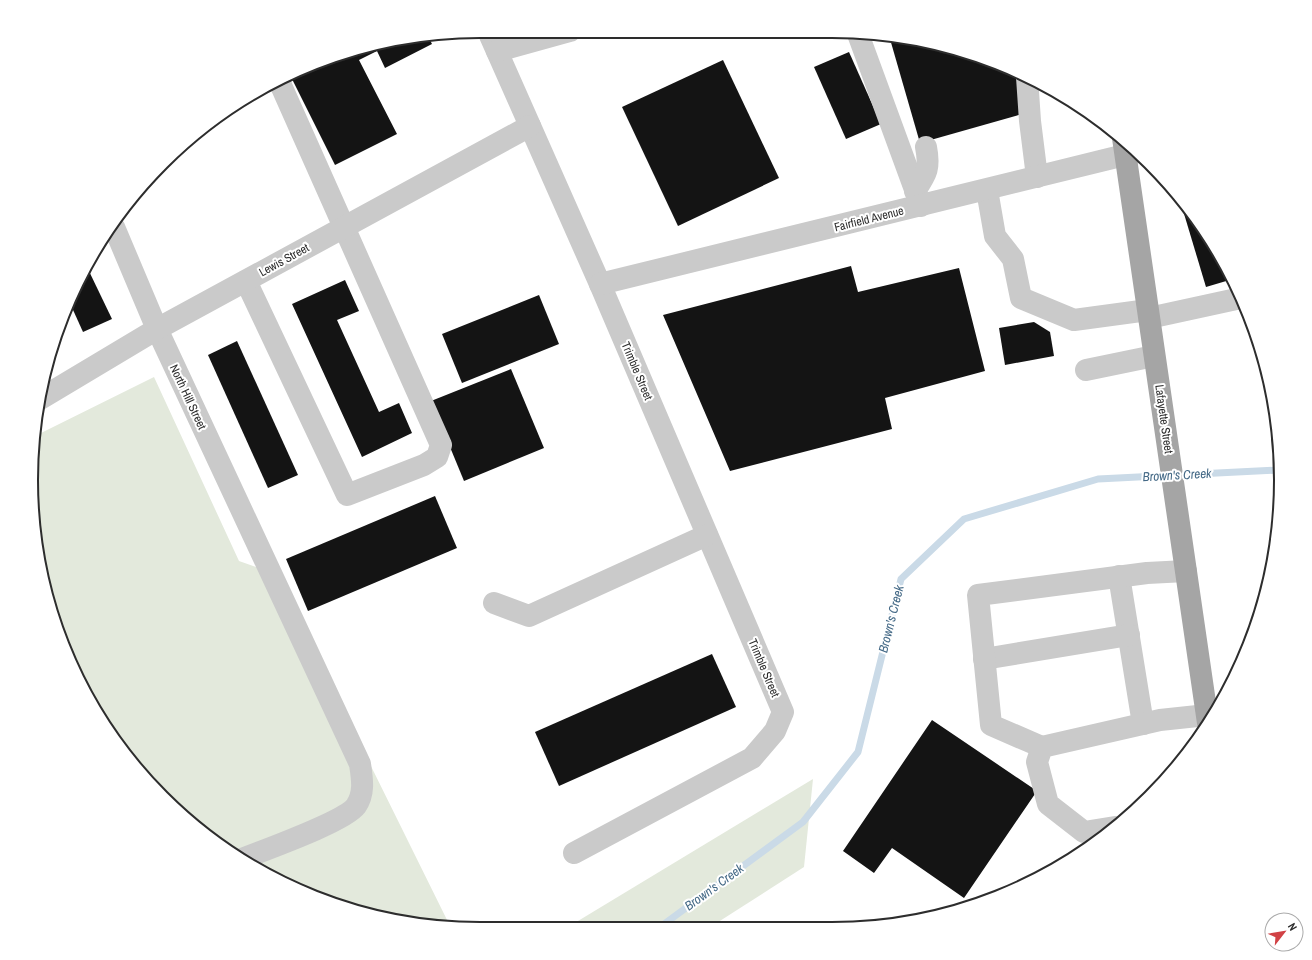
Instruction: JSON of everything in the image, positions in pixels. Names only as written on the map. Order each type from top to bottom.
[{"type":"main road","name":"Lafayette Street","points":[[1129,153],[1148,314],[1206,715]]},
{"type":"street","name":"Trimble Street","points":[[491,38],[600,284],[783,712],[775,731],[752,758],[574,853]]},
{"type":"street","points":[[497,51],[544,38]]},
{"type":"street","points":[[860,39],[918,198]]},
{"type":"street","points":[[1027,84],[1030,121],[1037,177]]},
{"type":"street","points":[[246,281],[347,495],[431,461],[437,457],[441,445],[281,86]]},
{"type":"street","name":"Lewis Street","points":[[46,396],[157,329],[530,126]]},
{"type":"street","points":[[918,198],[929,163],[926,147]]},
{"type":"street","name":"Fairfield Avenue","points":[[600,284],[918,198],[987,190],[1037,177],[1124,149]]},
{"type":"street","points":[[987,190],[995,236],[1012,259],[1021,298],[1074,320],[1148,314],[1235,299]]},
{"type":"street","name":"North Hill Street","points":[[115,230],[157,329],[360,764],[364,785],[356,806],[337,820],[248,856]]},
{"type":"street","points":[[1086,370],[1154,356]]},
{"type":"street","points":[[494,603],[529,616],[707,535]]},
{"type":"street","points":[[1186,571],[1119,576],[978,594],[991,726],[1042,747],[1143,724],[1204,719]]},
{"type":"street","points":[[1119,576],[1143,724]]},
{"type":"street","points":[[984,659],[1129,635]]},
{"type":"street","points":[[1042,747],[1037,762],[1048,804],[1084,832],[1103,829]]},
{"type":"shaded area","points":[[154,377],[239,561],[276,574],[447,921],[394,914],[338,899],[259,863],[234,848],[211,831],[167,793],[129,749],[112,726],[84,675],[61,622],[53,594],[46,566],[39,509],[38,480],[41,433]]},
{"type":"shaded area","points":[[813,779],[804,867],[718,922],[576,922]]},
{"type":"building","points":[[431,41],[432,44],[385,68],[377,51],[359,60],[397,134],[335,165],[293,80],[338,61],[366,53],[394,46]]},
{"type":"building","points":[[891,42],[918,46],[974,61],[1017,79],[1026,113],[920,143]]},
{"type":"building","points":[[849,52],[881,124],[846,139],[814,67]]},
{"type":"building","points":[[723,60],[779,178],[678,226],[622,107]]},
{"type":"building","points":[[1183,211],[1200,234],[1226,281],[1206,287]]},
{"type":"building","points":[[851,266],[858,292],[959,268],[985,371],[885,398],[892,429],[730,471],[663,315]]},
{"type":"building","points":[[90,273],[112,319],[83,332],[73,309]]},
{"type":"building","points":[[345,280],[359,311],[337,320],[379,412],[399,403],[412,433],[362,457],[292,304]]},
{"type":"building","points":[[539,295],[559,344],[462,383],[442,334]]},
{"type":"building","points":[[1034,322],[1050,332],[1054,356],[1005,365],[999,328]]},
{"type":"building","points":[[237,341],[298,475],[268,488],[208,355]]},
{"type":"building","points":[[511,369],[544,448],[464,481],[431,401]]},
{"type":"building","points":[[435,496],[457,548],[308,611],[286,559]]},
{"type":"building","points":[[712,654],[736,707],[559,786],[535,732]]},
{"type":"building","points":[[932,720],[1037,791],[964,898],[892,848],[874,873],[843,851]]},
{"type":"waterway","name":"Brown's Creek","points":[[667,922],[803,822],[858,752],[901,579],[964,519],[1098,479],[1274,470]]}]
